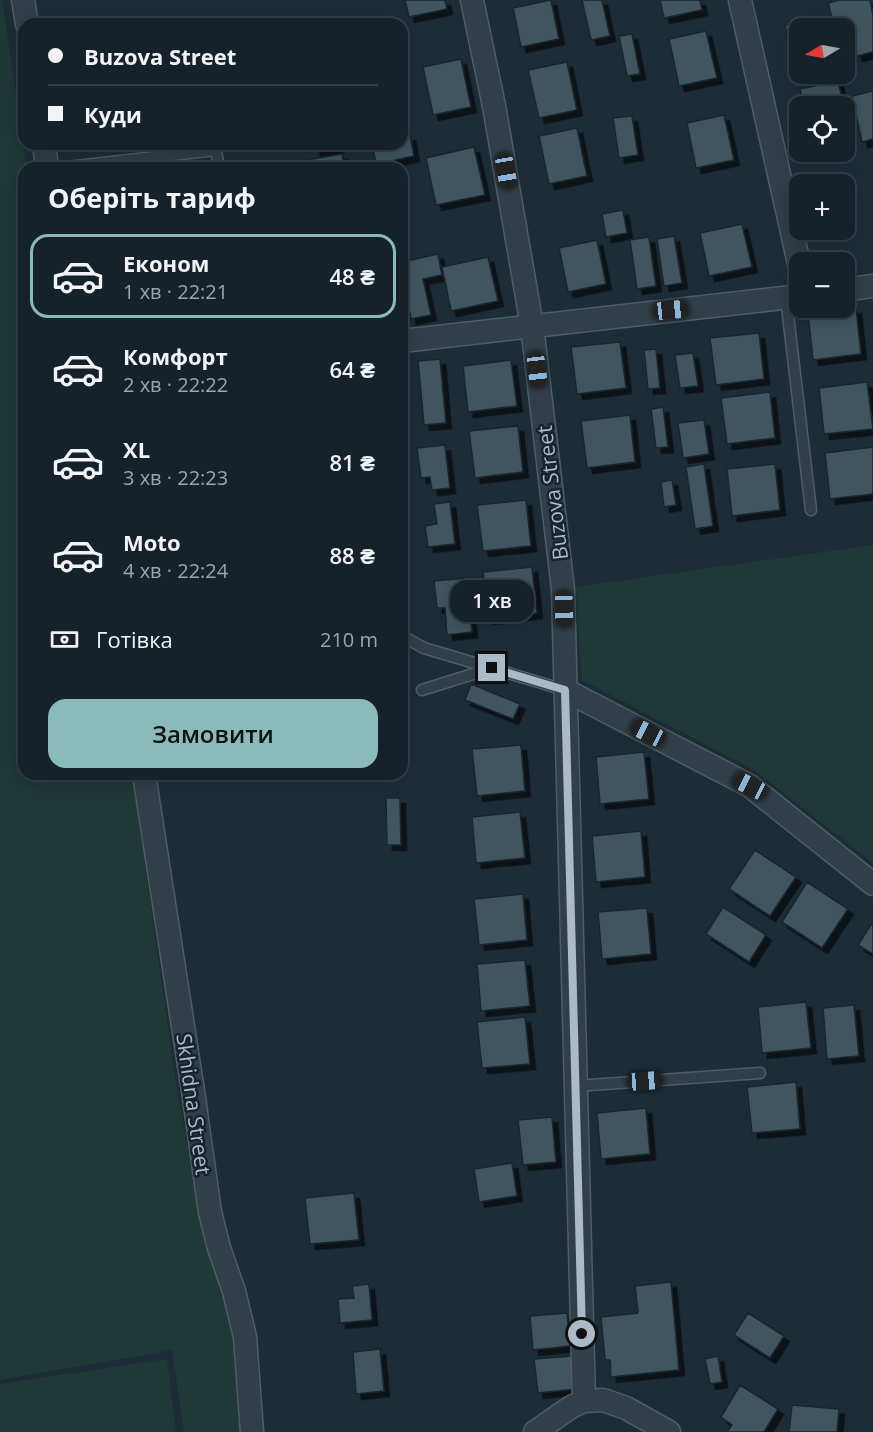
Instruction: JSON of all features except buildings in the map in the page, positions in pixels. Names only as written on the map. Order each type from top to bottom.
[{"type":"street","points":[[23,0],[26,18]]},
{"type":"street","name":"Buzova Street","points":[[472,0],[494,106],[532,326],[563,589],[584,1401]]},
{"type":"street","points":[[740,0],[796,252]]},
{"type":"street","points":[[855,288],[873,286]]},
{"type":"street","points":[[408,339],[789,297]]},
{"type":"street","points":[[565,690],[750,786],[873,884]]},
{"type":"street","name":"Skhidna Street","points":[[145,780],[210,1212],[245,1336],[252,1432]]},
{"type":"street","points":[[535,1432],[571,1407],[584,1401],[603,1400],[626,1408],[669,1432]]},
{"type":"lane","points":[[111,162],[216,150]]},
{"type":"lane","points":[[795,318],[811,510]]},
{"type":"lane","points":[[408,639],[424,648],[565,690]]},
{"type":"lane","points":[[422,690],[492,668]]},
{"type":"lane","points":[[576,1086],[760,1073]]},
{"type":"green space","points":[[0,0],[2,0],[18,108],[18,150],[24,150],[26,162],[18,162],[18,780],[133,780],[176,1084],[201,1217],[237,1335],[249,1432],[184,1432],[172,1350],[0,1380]]},
{"type":"green space","points":[[873,545],[873,863],[754,770],[582,680],[575,587]]},
{"type":"green space","points":[[167,1359],[176,1432],[0,1432],[0,1384]]},
{"type":"route","points":[[492,668],[565,690],[582,1334]]}]
